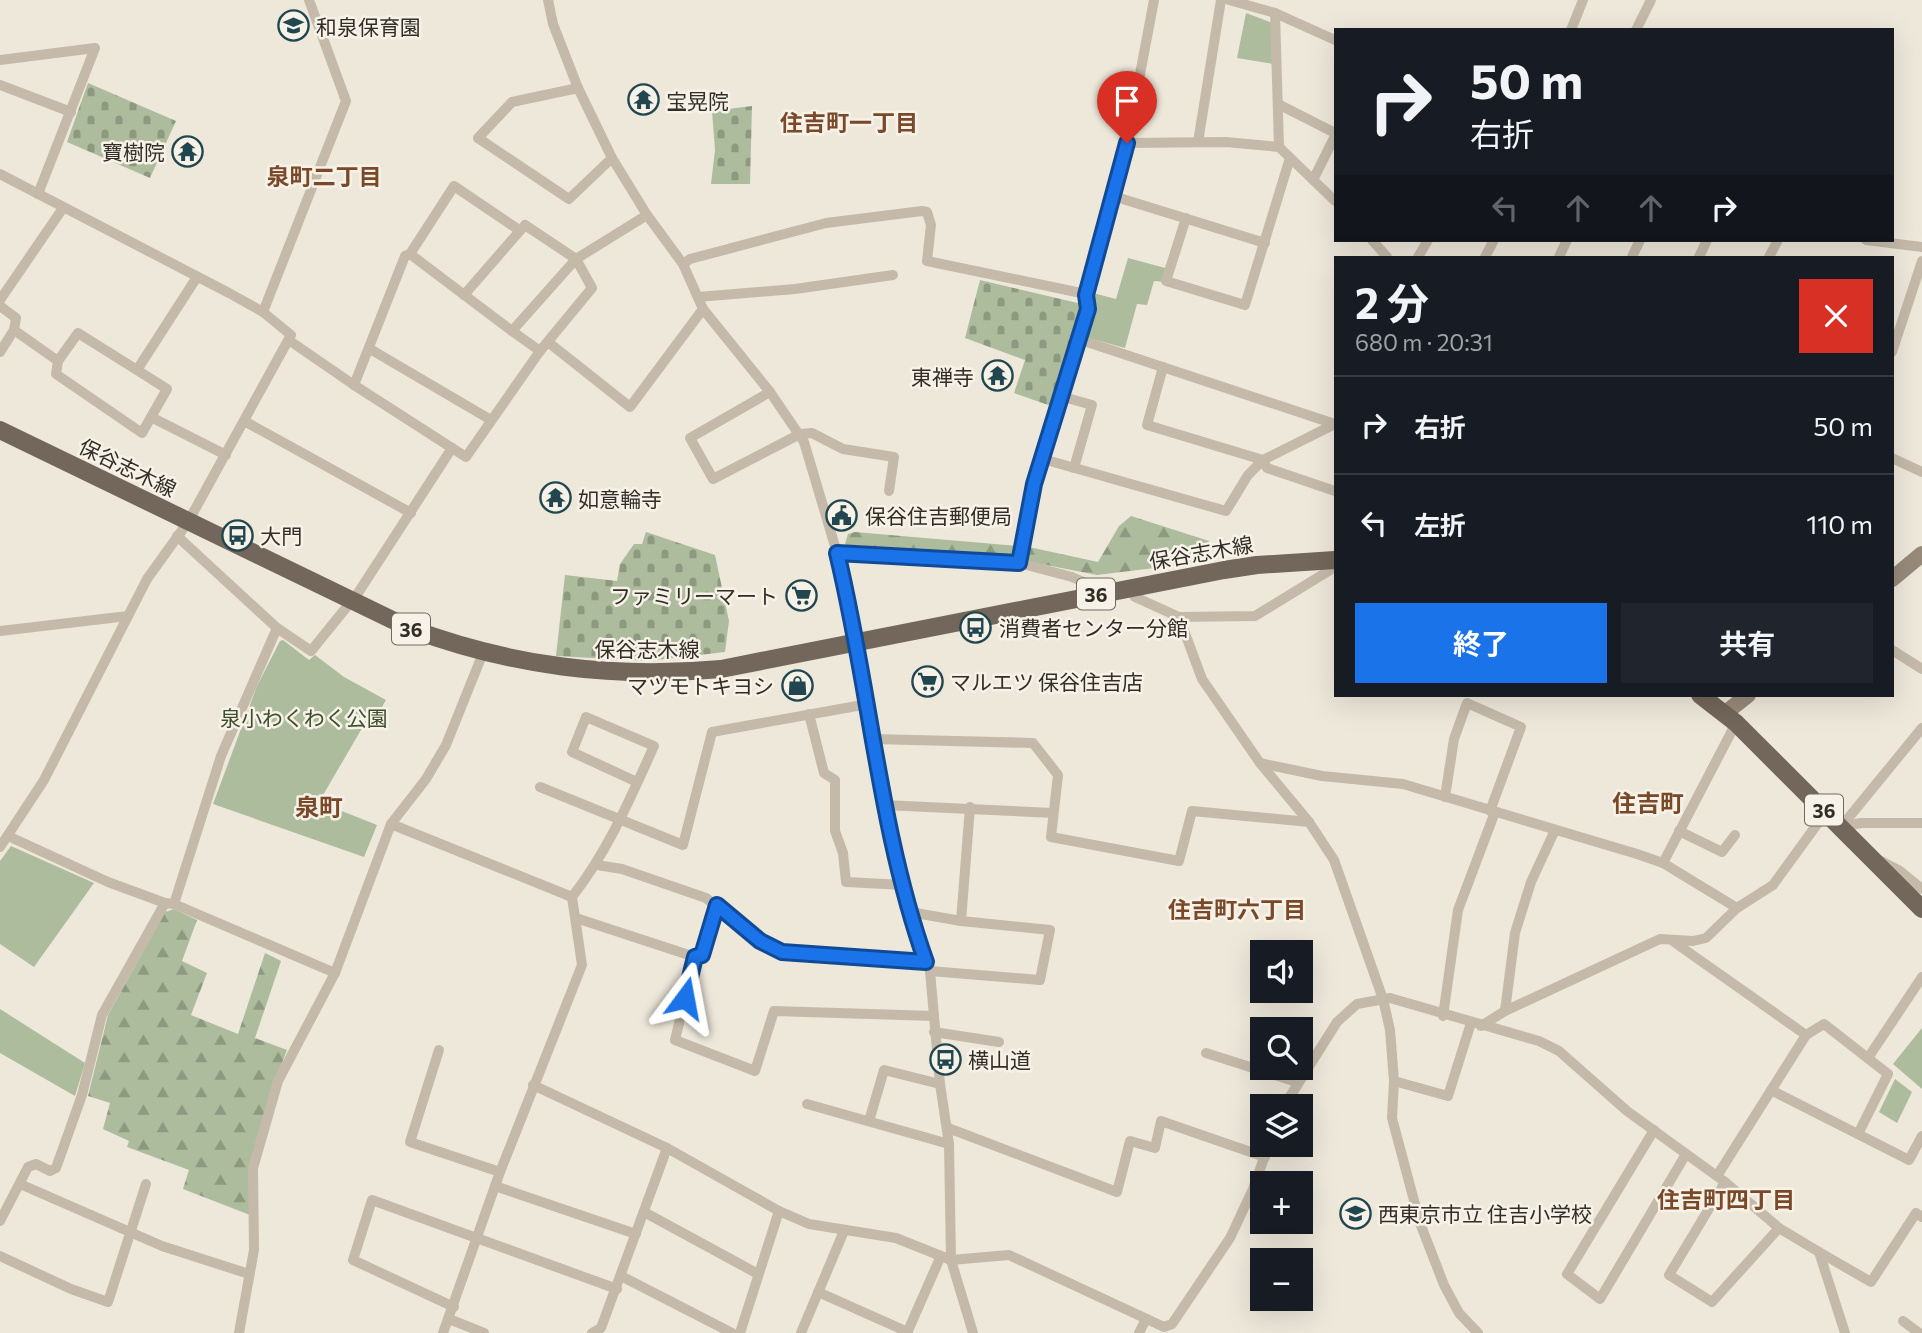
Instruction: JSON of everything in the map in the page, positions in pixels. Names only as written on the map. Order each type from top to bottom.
[{"type":"main road","name":"保谷志木線","points":[[0,430],[410,628],[483,653],[560,668],[653,674],[721,669],[1106,592],[1257,565],[1334,560]]},
{"type":"main road","points":[[1894,577],[1922,554]]},
{"type":"main road","name":"36","points":[[1702,697],[1730,719],[1922,909]]},
{"type":"main road","points":[[1730,719],[1746,697]]},
{"type":"street","points":[[263,312],[346,101],[309,0]]},
{"type":"street","points":[[548,0],[553,24],[578,88],[612,158],[647,215],[683,264],[701,303],[800,434],[837,553],[858,642],[884,805],[910,912],[928,966],[949,1144],[946,1259],[972,1333]]},
{"type":"street","points":[[1019,563],[1034,484],[1088,309],[1086,295],[1127,143],[1154,0]]},
{"type":"street","points":[[1198,142],[1221,0]]},
{"type":"street","points":[[1229,0],[1256,4],[1334,40]]},
{"type":"street","points":[[1572,28],[1583,0]]},
{"type":"street","points":[[1637,28],[1651,0]]},
{"type":"street","points":[[1275,13],[1279,147]]},
{"type":"street","points":[[0,60],[95,48],[38,194]]},
{"type":"street","points":[[0,85],[71,111]]},
{"type":"street","points":[[578,88],[512,102],[478,138],[569,199],[612,158]]},
{"type":"street","points":[[1278,104],[1334,133]]},
{"type":"street","points":[[1313,180],[1334,136]]},
{"type":"street","points":[[1127,143],[1198,142],[1279,147],[1334,200]]},
{"type":"street","points":[[1186,218],[1166,281],[1245,305],[1290,158]]},
{"type":"street","points":[[0,174],[263,312],[291,335],[246,422],[188,522],[147,579],[76,723],[44,780],[3,840],[169,904],[335,973]]},
{"type":"street","points":[[354,385],[405,256],[410,254],[454,186],[519,230]]},
{"type":"street","points":[[1113,196],[1265,243]]},
{"type":"street","points":[[0,300],[63,208]]},
{"type":"street","points":[[683,264],[690,259],[827,223],[922,211],[927,212],[931,225],[927,261],[1086,295]]},
{"type":"street","points":[[512,331],[576,259],[647,215]]},
{"type":"street","points":[[290,341],[466,457],[544,346],[591,292],[586,271],[576,259],[525,225],[464,295]]},
{"type":"street","points":[[1374,242],[1387,256]]},
{"type":"street","points":[[1882,242],[1922,247]]},
{"type":"street","points":[[410,254],[512,331],[544,346],[630,408],[701,303],[892,275]]},
{"type":"street","points":[[1894,346],[1922,261]]},
{"type":"street","points":[[137,370],[197,277]]},
{"type":"street","points":[[0,306],[16,318],[14,330],[0,352]]},
{"type":"street","points":[[14,330],[58,361]]},
{"type":"street","points":[[78,333],[137,370],[167,389],[142,433],[56,373],[58,361],[78,333]]},
{"type":"street","points":[[1079,338],[1334,424]]},
{"type":"street","points":[[370,349],[491,420]]},
{"type":"street","points":[[1163,367],[1147,425],[1263,460],[1267,468],[1334,491]]},
{"type":"street","points":[[770,392],[691,438],[713,479],[800,434],[812,433],[843,449],[894,457],[889,491]]},
{"type":"street","points":[[1060,396],[1092,405],[1074,468]]},
{"type":"street","points":[[151,417],[226,455]]},
{"type":"street","points":[[246,422],[411,513]]},
{"type":"street","points":[[1043,459],[1226,512],[1248,475],[1263,460],[1334,424]]},
{"type":"street","points":[[177,536],[277,628],[311,651],[350,601],[453,448]]},
{"type":"street","points":[[1894,459],[1922,472]]},
{"type":"street","points":[[837,553],[1019,563],[1072,578],[1106,592]]},
{"type":"street","points":[[1129,588],[1135,597],[1180,617],[1255,616],[1334,568]]},
{"type":"street","points":[[0,631],[128,615]]},
{"type":"street","points":[[1180,617],[1202,679],[1260,763],[1309,822],[1334,860],[1383,999],[1390,1030],[1394,1082],[1392,1118],[1420,1223],[1444,1285],[1460,1313],[1478,1333]]},
{"type":"street","points":[[0,1222],[28,1167],[36,1164],[50,1171],[56,1168],[82,1095],[102,1016],[169,904],[221,756],[277,628]]},
{"type":"street","points":[[1894,651],[1922,669]]},
{"type":"street","points":[[239,1333],[254,1250],[253,1168],[278,1081],[335,973],[391,824],[426,779],[446,745],[483,653]]},
{"type":"street","points":[[1443,1016],[1458,910],[1521,727],[1467,703],[1454,739],[1445,797]]},
{"type":"street","points":[[540,787],[683,845],[712,732],[868,704]]},
{"type":"street","points":[[808,714],[824,773],[835,780],[835,831],[843,853],[846,883],[904,886]]},
{"type":"street","points":[[443,1333],[500,1172],[582,965],[572,897],[597,865],[620,820],[654,746],[586,717],[572,751],[637,782]]},
{"type":"street","points":[[1663,863],[1730,719]]},
{"type":"street","points":[[1841,827],[1922,729]]},
{"type":"street","points":[[873,739],[1033,743],[1058,775],[1051,836],[1179,861],[1192,811],[1309,822]]},
{"type":"street","points":[[1260,763],[1322,776],[1403,784],[1555,830],[1663,863],[1737,908]]},
{"type":"street","points":[[884,805],[1054,813]]},
{"type":"street","points":[[961,921],[970,807]]},
{"type":"street","points":[[1394,1082],[1448,1096],[1476,1025],[1660,939],[1706,938],[1737,908],[1773,885],[1826,812]]},
{"type":"street","points":[[1841,827],[1861,823],[1922,823]]},
{"type":"street","points":[[391,824],[572,897]]},
{"type":"street","points":[[1505,1012],[1515,933],[1531,882],[1555,830]]},
{"type":"street","points":[[1679,831],[1722,852],[1735,835]]},
{"type":"street","points":[[1872,857],[1900,871],[1922,889]]},
{"type":"street","points":[[597,865],[664,883],[706,898],[760,941],[782,952],[1040,980],[1051,930],[961,921],[910,912]]},
{"type":"street","points":[[576,918],[695,957],[702,955],[717,905]]},
{"type":"street","points":[[1671,940],[1806,1035]]},
{"type":"street","points":[[695,957],[675,1040],[755,1071],[774,1011],[934,1016]]},
{"type":"street","points":[[1868,1058],[1922,977]]},
{"type":"street","points":[[1290,1094],[1346,1011],[1357,1004],[1383,999],[1539,1041],[1559,1051],[1779,1228],[1871,1282],[1916,1213],[1922,1217]]},
{"type":"street","points":[[1779,1228],[1712,1302],[1669,1275],[1772,1090],[1806,1035],[1824,1024],[1888,1074],[1858,1134]]},
{"type":"street","points":[[934,1032],[999,1042]]},
{"type":"street","points":[[439,1050],[410,1142],[500,1172]]},
{"type":"street","points":[[1206,1053],[1297,1082]]},
{"type":"street","points":[[869,1121],[884,1070],[940,1084]]},
{"type":"street","points":[[534,1085],[667,1148],[779,1211],[809,1224],[896,1238],[946,1259],[1009,1255],[1164,1327],[1172,1324],[1230,1238],[1265,1157]]},
{"type":"street","points":[[1772,1090],[1909,1160],[1922,1136]]},
{"type":"street","points":[[807,1104],[949,1144]]},
{"type":"street","points":[[948,1128],[1117,1192],[1130,1141],[1155,1148],[1161,1121],[1250,1152]]},
{"type":"street","points":[[1654,1130],[1567,1274],[1600,1299],[1686,1154]]},
{"type":"street","points":[[592,1333],[601,1328],[617,1289],[667,1148]]},
{"type":"street","points":[[20,1184],[162,1247],[249,1274]]},
{"type":"street","points":[[0,1256],[71,1289],[107,1302],[146,1184]]},
{"type":"street","points":[[495,1186],[636,1234]]},
{"type":"street","points":[[454,1307],[353,1260],[372,1200],[617,1289]]},
{"type":"street","points":[[740,1333],[779,1211]]},
{"type":"street","points":[[644,1212],[758,1274]]},
{"type":"street","points":[[801,1333],[844,1231]]},
{"type":"street","points":[[1819,1252],[1845,1333]]},
{"type":"street","points":[[818,1292],[908,1332],[946,1259]]},
{"type":"street","points":[[621,1276],[732,1333]]},
{"type":"street","points":[[449,1319],[484,1333]]},
{"type":"street","points":[[1139,1333],[1146,1319]]},
{"type":"street","points":[[1903,1321],[1919,1333]]},
{"type":"green space","points":[[1246,13],[1273,23],[1273,64],[1237,58]]},
{"type":"green space","points":[[88,83],[176,121],[150,178],[67,142]]},
{"type":"green space","points":[[752,106],[750,184],[711,184],[715,150],[712,111]]},
{"type":"green space","points":[[1128,258],[1169,269],[1165,282],[1154,281],[1147,305],[1137,304],[1125,348],[1089,338],[1086,332],[1094,306],[1093,293],[1116,299]]},
{"type":"green space","points":[[980,280],[1082,304],[1051,406],[1014,393],[1025,360],[965,338]]},
{"type":"green space","points":[[1131,516],[1209,541],[1204,562],[1097,575],[1036,563],[848,549],[845,544],[848,534],[855,532],[1029,547],[1098,562],[1119,526]]},
{"type":"green space","points":[[646,532],[715,555],[729,621],[725,652],[648,661],[556,656],[565,575],[617,581],[620,564],[634,544],[642,544]]},
{"type":"green space","name":"泉小わくわく公園","points":[[283,640],[309,660],[315,655],[344,677],[386,700],[378,714],[372,711],[319,802],[377,825],[364,857],[213,804],[257,686],[280,641]]},
{"type":"green space","points":[[11,846],[94,883],[34,967],[0,944],[0,861]]},
{"type":"green space","points":[[174,909],[197,920],[182,961],[207,973],[191,1015],[238,1034],[265,953],[281,961],[255,1038],[287,1050],[274,1084],[251,1164],[250,1215],[183,1189],[189,1170],[127,1147],[129,1141],[103,1129],[110,1103],[88,1096],[108,1015],[165,912]]},
{"type":"green space","points":[[0,1009],[85,1063],[75,1096],[0,1053]]},
{"type":"green space","points":[[1922,1028],[1922,1089],[1893,1064]]},
{"type":"green space","points":[[1895,1079],[1912,1092],[1897,1123],[1879,1112]]},
{"type":"place","name":"和泉保育園","points":[[293,26]]},
{"type":"place","name":"宝晃院","points":[[643,100]]},
{"type":"place","name":"寶樹院","points":[[188,151]]},
{"type":"place","name":"東禅寺","points":[[997,376]]},
{"type":"place","name":"如意輪寺","points":[[555,498]]},
{"type":"place","name":"保谷住吉郵便局","points":[[842,515]]},
{"type":"place","name":"大門","points":[[237,535]]},
{"type":"place","name":"ファミリーマート","points":[[801,595]]},
{"type":"place","name":"消費者センター分館","points":[[976,627]]},
{"type":"place","name":"マルエツ 保谷住吉店","points":[[927,681]]},
{"type":"place","name":"マツモトキヨシ","points":[[797,685]]},
{"type":"place","name":"横山道","points":[[945,1059]]},
{"type":"place","name":"西東京市立 住吉小学校","points":[[1355,1213]]},
{"type":"district","name":"住吉町一丁目","points":[[849,122]]},
{"type":"district","name":"泉町二丁目","points":[[324,176]]},
{"type":"district","name":"住吉町","points":[[1648,802]]},
{"type":"district","name":"泉町","points":[[319,806]]},
{"type":"district","name":"住吉町六丁目","points":[[1237,909]]},
{"type":"district","name":"住吉町四丁目","points":[[1726,1199]]},
{"type":"route","points":[[685,998],[695,957],[702,955],[717,905],[760,941],[782,952],[926,962],[914,927],[884,805],[858,642],[837,553],[1019,563],[1034,484],[1088,309],[1086,295],[1127,143]]}]
